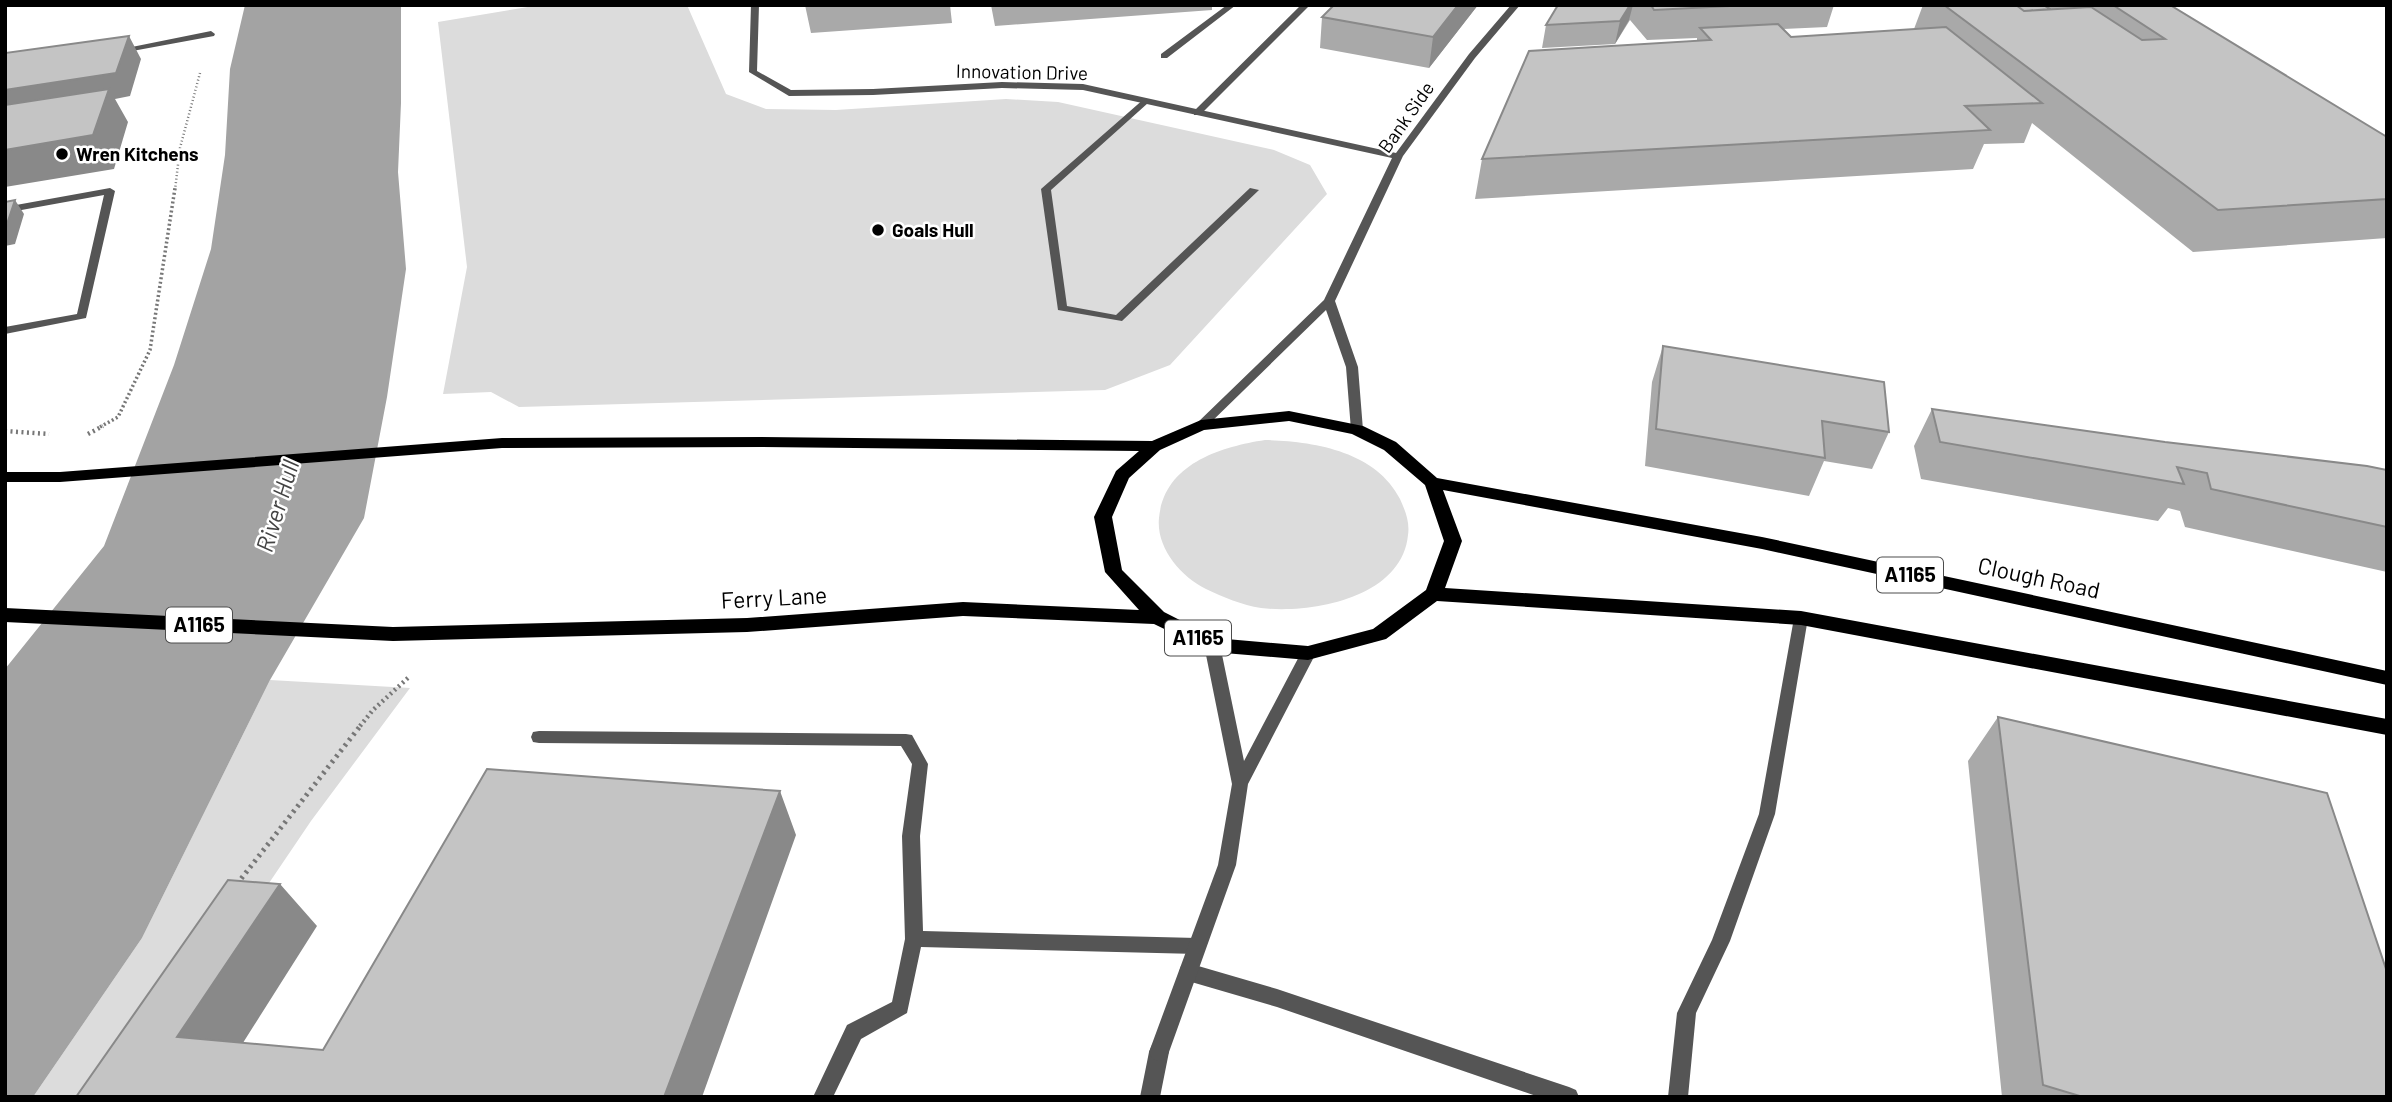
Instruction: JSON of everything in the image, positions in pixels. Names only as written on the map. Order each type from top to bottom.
[{"type":"main road","name":"A1165","points":[[1289,416],[1357,430],[1390,446],[1432,483],[1453,541],[1434,594],[1379,634],[1308,653],[1212,646],[1157,617],[1114,572],[1103,517],[1122,475],[1154,446],[1200,425],[1289,416]]},
{"type":"main road","name":"A1165","points":[[5,477],[60,477],[502,443],[762,442],[1154,446]]},
{"type":"main road","name":"Clough Road","points":[[1432,483],[1762,543],[2387,678]]},
{"type":"main road","points":[[1434,594],[1801,618],[2387,727]]},
{"type":"main road","name":"Ferry Lane","points":[[5,615],[393,634],[747,625],[963,610],[1157,617]]},
{"type":"street","name":"Innovation Drive","points":[[755,5],[753,72],[789,93],[873,92],[1002,85],[1083,88],[1398,156]]},
{"type":"street","points":[[1164,56],[1232,5]]},
{"type":"street","points":[[1197,113],[1306,5]]},
{"type":"street","name":"Bank Side","points":[[1200,425],[1329,301],[1398,156],[1472,56],[1516,5]]},
{"type":"street","points":[[109,52],[211,34]]},
{"type":"street","points":[[1145,101],[1046,189],[1062,309],[1118,319],[1254,190]]},
{"type":"street","points":[[5,211],[110,191],[82,316],[5,331]]},
{"type":"street","points":[[1329,301],[1352,368],[1357,430]]},
{"type":"street","points":[[1678,1097],[1687,1013],[1721,941],[1766,814],[1801,618]]},
{"type":"street","points":[[1212,646],[1240,784]]},
{"type":"street","points":[[1150,1097],[1159,1052],[1227,864],[1240,784],[1308,653]]},
{"type":"street","points":[[539,737],[906,740],[920,764],[911,836],[914,939],[900,1007],[853,1032],[822,1097]]},
{"type":"street","points":[[914,939],[1197,946]]},
{"type":"street","points":[[1188,972],[1277,998],[1569,1097]]},
{"type":"path","points":[[82,437],[118,417],[150,351],[180,148],[211,34]]},
{"type":"path","points":[[5,431],[56,435]]},
{"type":"path","points":[[235,886],[373,710],[460,631]]},
{"type":"shaded area","name":"Goals Hull","points":[[540,5],[687,5],[726,94],[766,109],[836,110],[1006,99],[1058,102],[1274,150],[1310,165],[1327,194],[1170,365],[1105,390],[519,407],[491,392],[443,394],[467,267],[438,22]]},
{"type":"shaded area","points":[[1265,440],[1303,443],[1342,452],[1376,470],[1389,483],[1404,507],[1408,521],[1408,535],[1402,556],[1390,574],[1351,597],[1328,604],[1281,609],[1254,607],[1226,598],[1196,583],[1179,568],[1166,550],[1159,529],[1163,499],[1171,484],[1197,461],[1230,448]]},
{"type":"shaded area","points":[[270,680],[410,688],[311,821],[124,1097],[33,1097],[142,938]]},
{"type":"water","name":"River Hull","points":[[245,5],[401,5],[398,172],[406,269],[387,397],[364,518],[270,680],[142,938],[33,1097],[5,1097],[5,669],[104,546],[174,365],[211,249],[225,155],[230,69]]},
{"type":"building","points":[[1334,5],[1458,5],[1433,37],[1322,17]]},
{"type":"building","points":[[1558,5],[1630,5],[1620,21],[1546,25]]},
{"type":"building","points":[[1651,5],[1749,5],[1654,10]]},
{"type":"building","points":[[1944,5],[2016,5],[2024,11],[2091,7],[2142,40],[2165,39],[2113,5],[2170,5],[2387,137],[2387,199],[2218,210]]},
{"type":"building","points":[[2016,5],[2043,5],[2050,9],[2024,11]]},
{"type":"building","points":[[1778,24],[1791,37],[1946,27],[2042,103],[1965,106],[1990,130],[1482,159],[1529,51],[1711,40],[1700,28]]},
{"type":"building","points":[[129,36],[116,73],[5,90],[5,53]]},
{"type":"building","points":[[109,89],[93,135],[5,150],[5,105]]},
{"type":"building","points":[[15,200],[5,230],[5,202]]},
{"type":"building","points":[[1663,346],[1884,382],[1889,432],[1822,421],[1825,458],[1656,429]]},
{"type":"building","points":[[1932,409],[2387,470],[2387,527],[2211,489],[2207,473],[2177,467],[2184,484],[1940,442]]},
{"type":"building","points":[[1998,717],[2327,793],[2387,972],[2387,1097],[2083,1097],[2043,1085]]},
{"type":"building","points":[[487,769],[780,791],[664,1097],[76,1097],[228,880],[280,884],[177,1037],[323,1050]]},
{"type":"place","name":"Wren Kitchens","points":[[62,154]]},
{"type":"place","name":"Goals Hull","points":[[878,230]]}]
